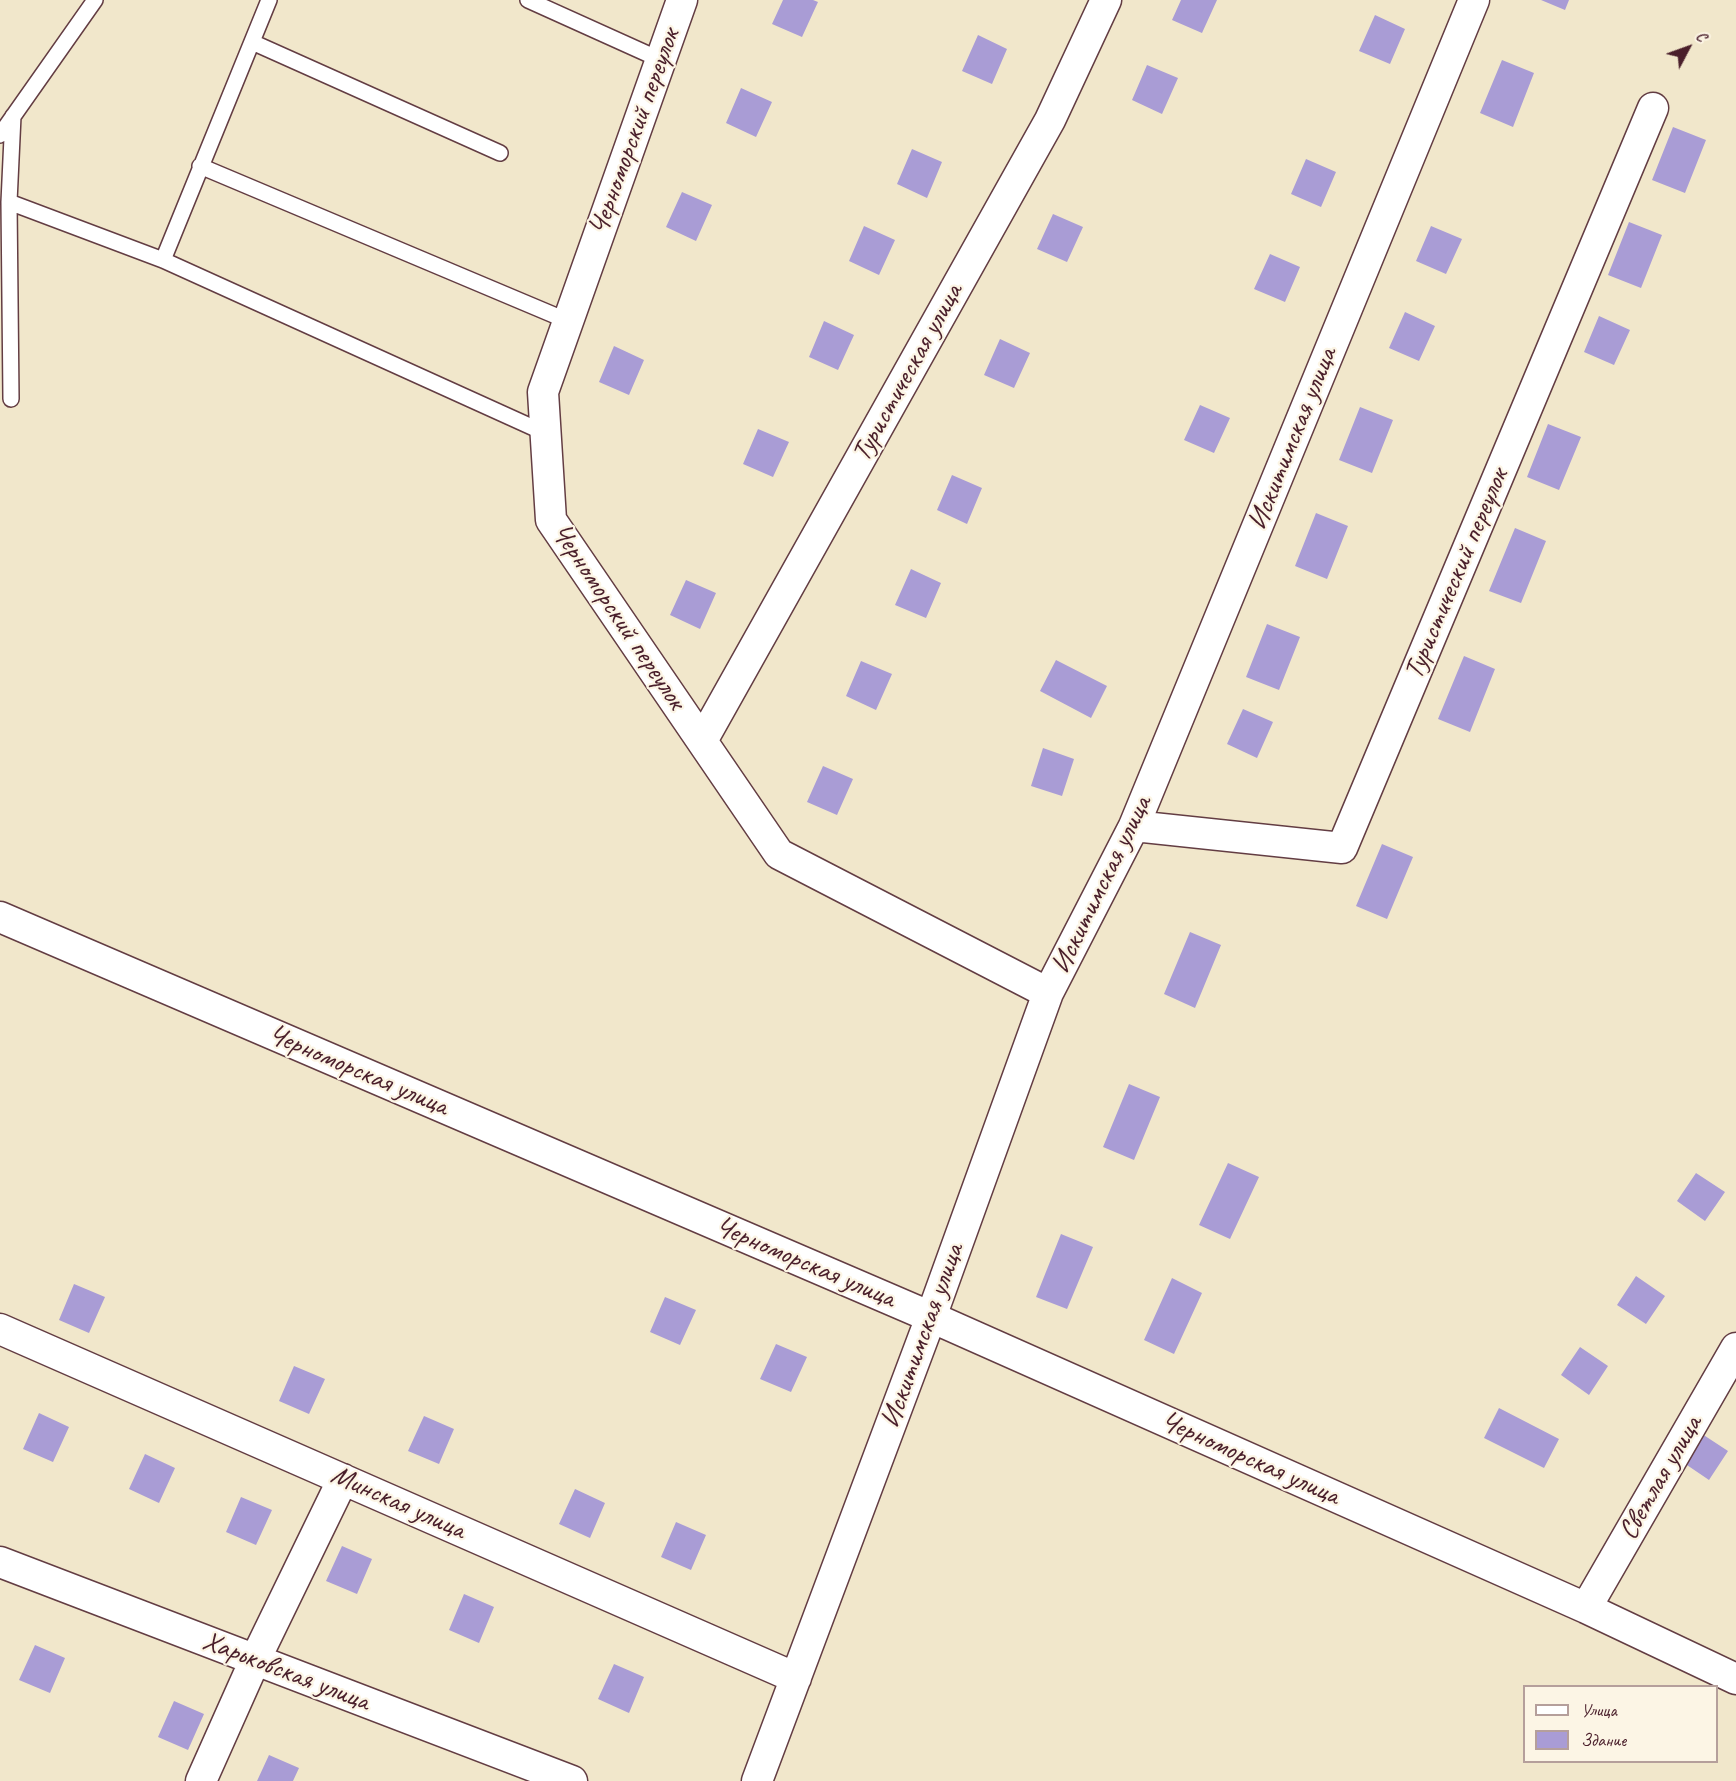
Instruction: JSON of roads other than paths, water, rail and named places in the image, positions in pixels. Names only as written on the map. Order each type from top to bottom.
[{"type":"street","name":"Черноморский переулок","points":[[682,0],[543,392],[551,520],[779,854],[1048,993]]},
{"type":"street","name":"Туристическая улица","points":[[702,741],[1050,120],[1106,0]]},
{"type":"street","name":"Искитимская улица","points":[[758,1781],[931,1317],[1048,993],[1134,826],[1474,0]]},
{"type":"street","name":"Туристический переулок","points":[[1134,826],[1342,848],[1653,108]]},
{"type":"street","name":"Черноморская улица","points":[[0,917],[931,1317],[1586,1608],[1736,1679]]},
{"type":"street","name":"Минская улица","points":[[0,1329],[796,1678]]},
{"type":"street","name":"Светлая улица","points":[[1586,1608],[1736,1348]]},
{"type":"street","points":[[201,1781],[255,1660],[343,1479]]},
{"type":"street","name":"Харьковская улица","points":[[0,1562],[572,1781]]},
{"type":"lane","points":[[0,135],[95,0]]},
{"type":"lane","points":[[163,260],[269,0]]},
{"type":"lane","points":[[528,0],[661,60]]},
{"type":"lane","points":[[252,42],[500,153]]},
{"type":"lane","points":[[11,399],[9,202],[13,116]]},
{"type":"lane","points":[[201,166],[568,321]]},
{"type":"lane","points":[[9,202],[163,260],[545,433]]}]
